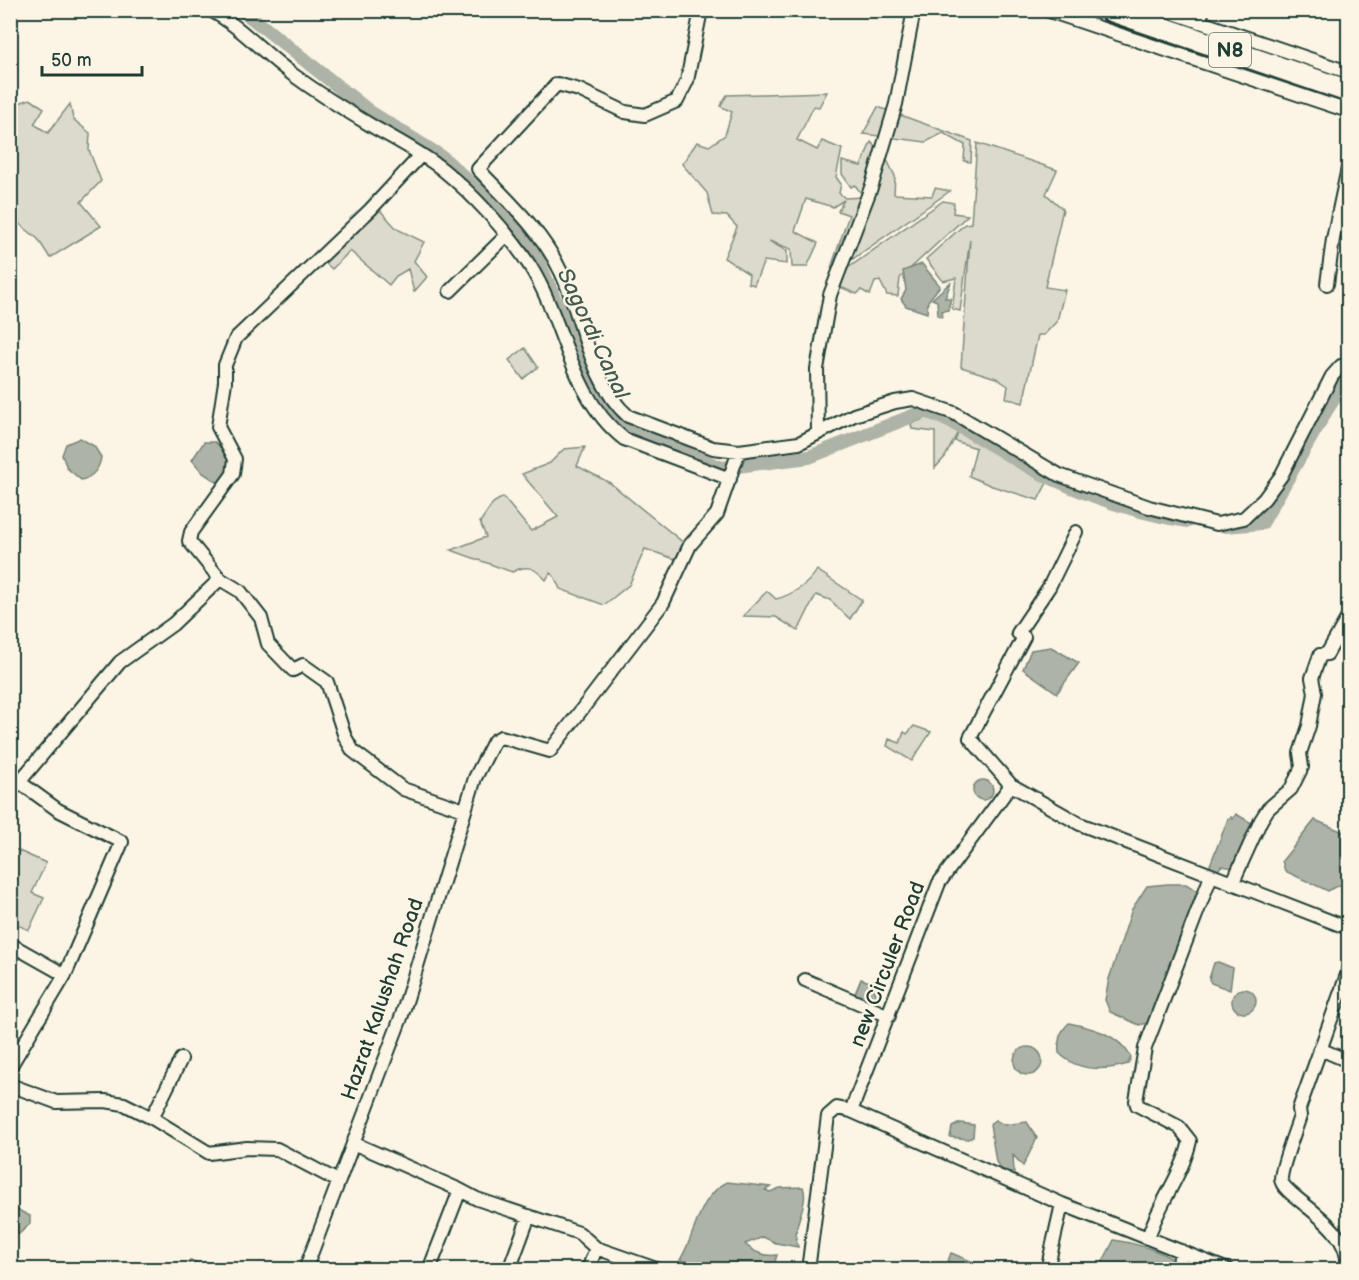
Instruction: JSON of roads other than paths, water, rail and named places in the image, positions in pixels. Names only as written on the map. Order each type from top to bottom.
[{"type":"highway","name":"N8","points":[[1110,10],[1348,90]]},
{"type":"street","points":[[210,10],[237,28],[290,73],[442,170],[506,236],[538,282],[576,373],[599,416],[611,429],[624,439],[730,479],[739,451]]},
{"type":"street","points":[[701,10],[687,81],[677,101],[645,115],[625,112],[579,90],[557,84],[478,169],[536,230],[548,248],[567,283],[580,328],[619,408],[628,416],[676,436],[713,448],[739,451],[799,443],[818,432],[875,408],[913,399],[954,413],[1059,475],[1149,507],[1217,524],[1244,518],[1264,500],[1281,476],[1332,376],[1341,366],[1348,365]]},
{"type":"street","points":[[818,432],[817,369],[830,295],[872,185],[896,104],[914,10]]},
{"type":"street","points":[[1046,10],[1348,111]]},
{"type":"street","points":[[1166,10],[1201,16],[1348,72]]},
{"type":"street","points":[[421,155],[370,210],[236,338],[225,365],[225,382],[218,427],[235,459],[233,474],[191,532],[189,541],[220,579],[240,591],[261,618],[268,644],[284,661],[294,670],[303,665],[327,682],[345,737],[353,751],[403,789],[464,810]]},
{"type":"street","points":[[1327,284],[1333,239],[1348,168]]},
{"type":"street","points":[[450,291],[506,236]]},
{"type":"street","name":"Hazrat Kalushah Road","points":[[304,1269],[402,1015],[464,810],[475,778],[494,741],[501,737],[509,737],[550,751],[663,603],[690,545],[717,514],[730,479]]},
{"type":"street","points":[[1076,532],[1049,587],[1018,633],[1024,637],[970,738],[1011,785],[1080,824],[1348,928]]},
{"type":"street","points":[[10,793],[120,662],[173,624],[220,579]]},
{"type":"street","points":[[1232,884],[1264,814],[1291,789],[1302,767],[1300,753],[1309,726],[1315,693],[1312,674],[1320,655],[1327,654],[1348,617]]},
{"type":"street","points":[[10,1067],[64,975],[122,843],[58,810],[18,781]]},
{"type":"street","name":"new Circuler Road","points":[[851,1111],[939,883],[1011,785]]},
{"type":"street","points":[[1148,1238],[1159,1206],[1188,1152],[1190,1141],[1179,1126],[1137,1105],[1145,1048],[1211,876]]},
{"type":"street","points":[[10,944],[64,975]]},
{"type":"street","points":[[1347,1269],[1343,1245],[1335,1233],[1316,1212],[1285,1190],[1281,1179],[1300,1116],[1299,1109],[1348,972]]},
{"type":"street","points":[[805,980],[889,1016]]},
{"type":"street","points":[[1320,1049],[1348,1061]]},
{"type":"street","points":[[152,1118],[181,1059]]},
{"type":"street","points":[[10,1085],[56,1102],[105,1101],[124,1104],[152,1118],[209,1153],[247,1148],[277,1149],[338,1181]]},
{"type":"street","points":[[808,1269],[828,1116],[837,1108],[851,1111],[1062,1204],[1228,1269]]},
{"type":"street","points":[[353,1143],[460,1190],[579,1233],[596,1248],[659,1269]]},
{"type":"street","points":[[429,1269],[460,1190]]},
{"type":"street","points":[[1047,1269],[1062,1204]]},
{"type":"street","points":[[509,1269],[529,1216]]},
{"type":"street","points":[[588,1269],[596,1248]]},
{"type":"street","points":[[1178,1269],[1181,1251]]},
{"type":"waterway","name":"Sagordi Canal","points":[[242,10],[370,112],[442,157],[504,214],[535,253],[590,382],[610,417],[628,431],[722,468],[809,457],[925,411],[957,425],[1035,470],[1067,485],[1135,510],[1188,521]]},
{"type":"waterway","name":"Sagordi Canal","points":[[1225,526],[1262,523],[1326,411],[1348,380]]}]
